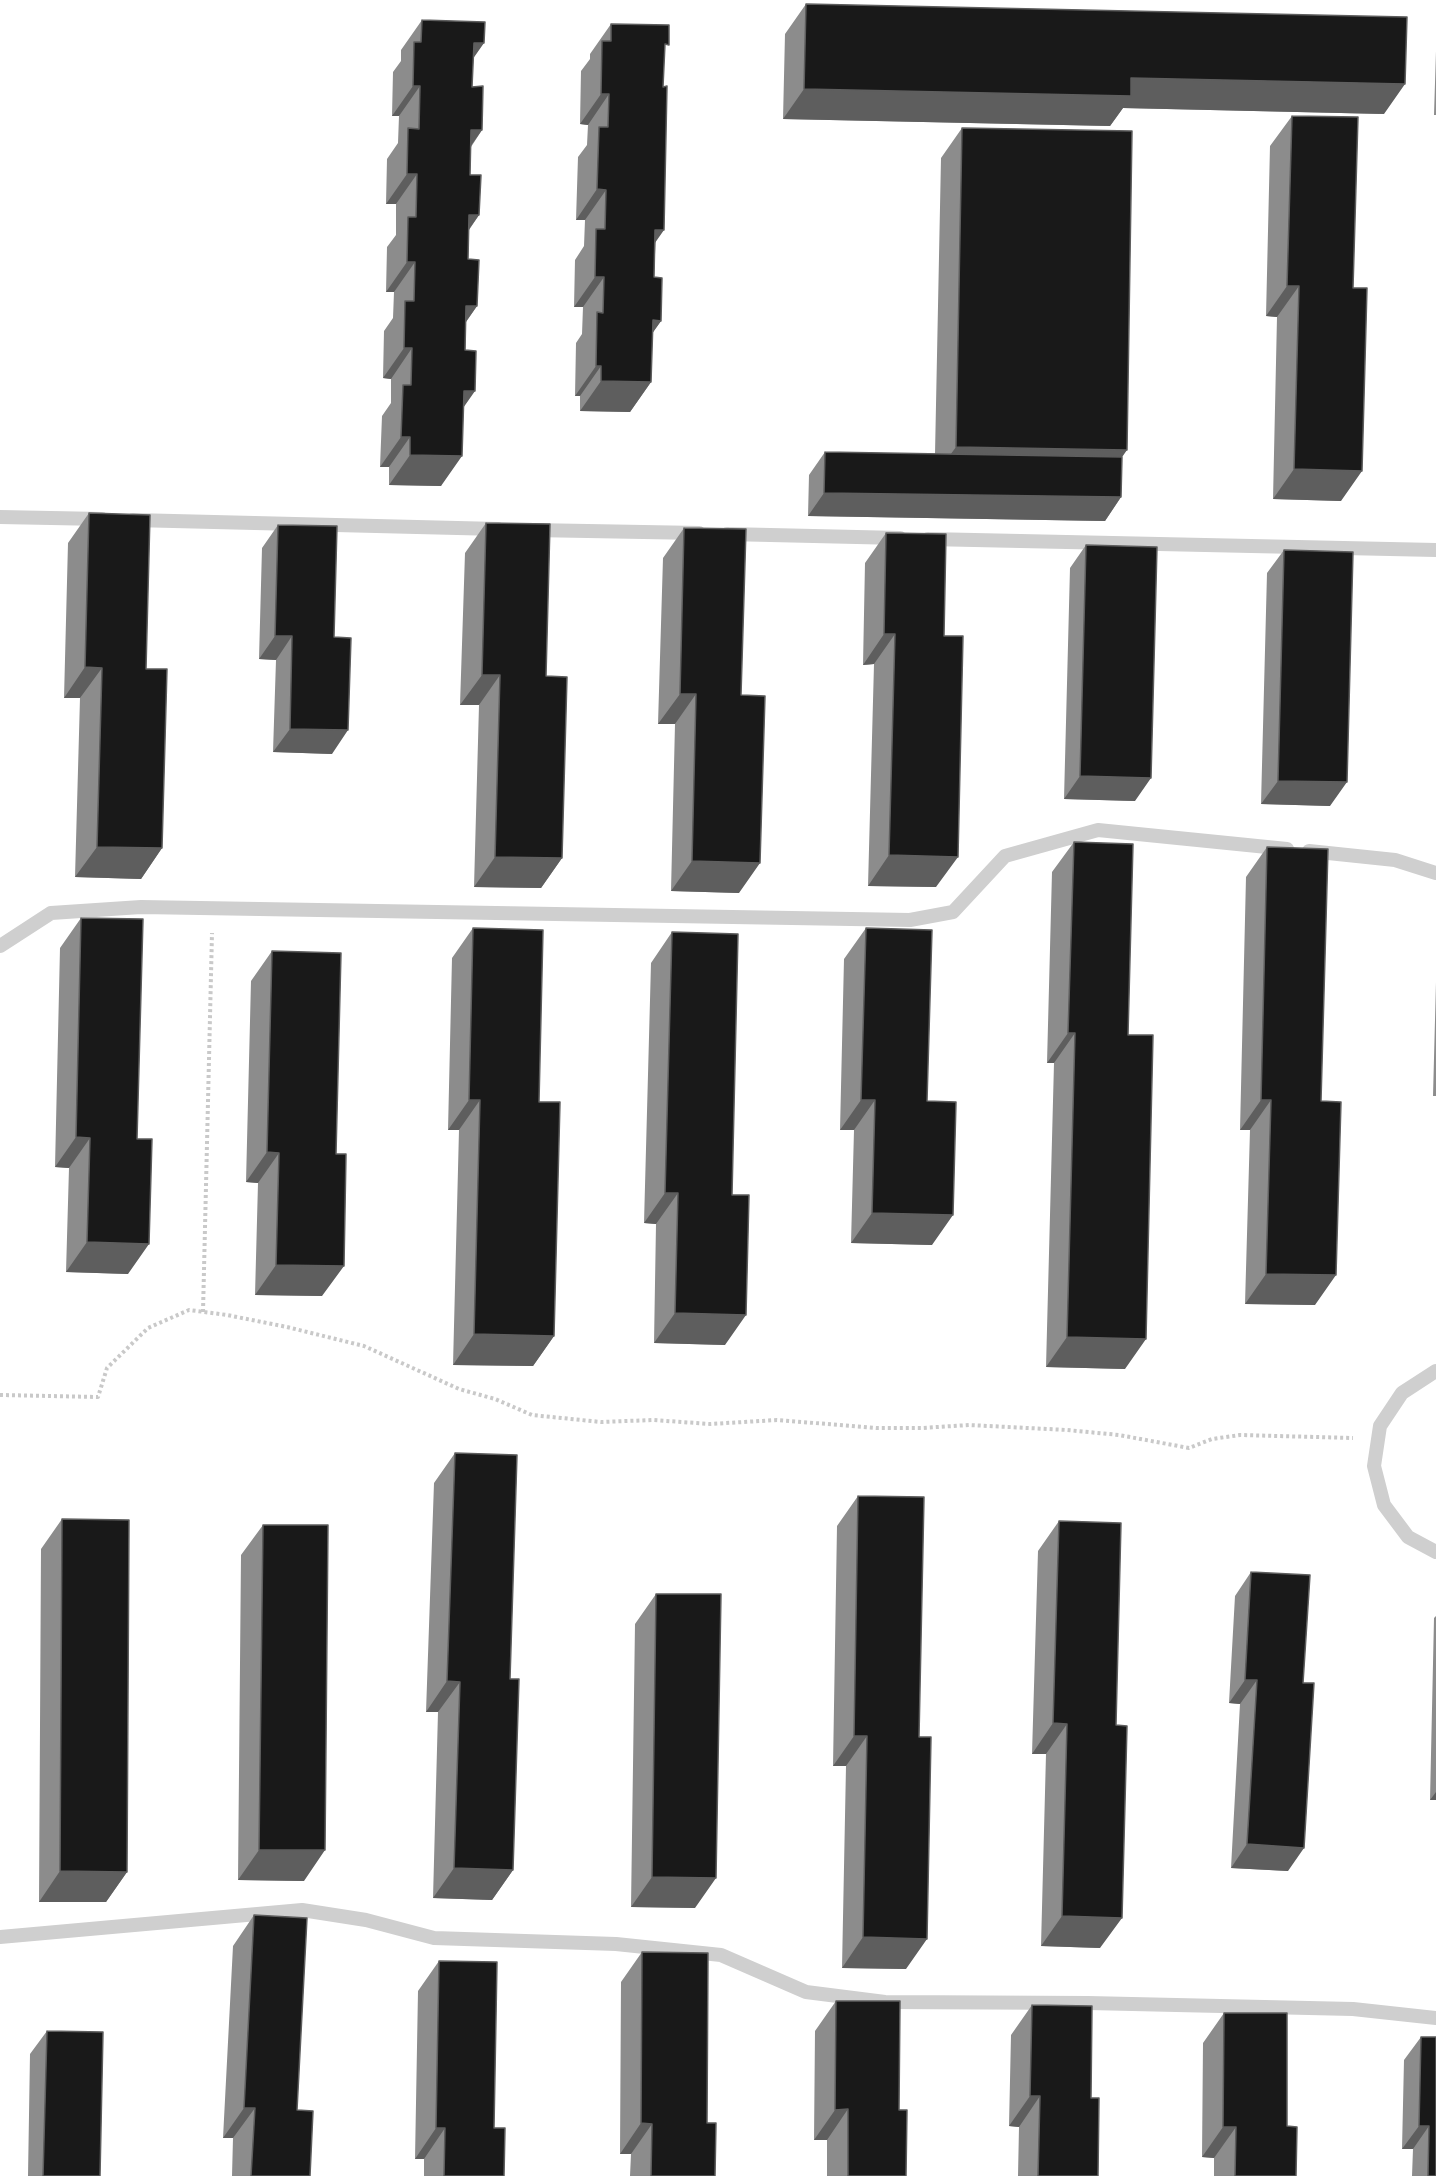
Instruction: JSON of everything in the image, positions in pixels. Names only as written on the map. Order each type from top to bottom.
[{"type":"lane","points":[[0,517],[1436,550]]},
{"type":"lane","points":[[0,946],[51,913],[141,907],[910,920],[953,912],[1005,856],[1098,830],[1395,860],[1436,873]]},
{"type":"lane","points":[[1436,1371],[1402,1393],[1380,1426],[1374,1466],[1384,1505],[1408,1537],[1436,1552]]},
{"type":"lane","points":[[0,1937],[302,1910],[366,1920],[434,1938],[616,1944],[721,1955],[806,1992],[885,2002],[1088,2002],[1353,2009],[1436,2018]]},
{"type":"path","points":[[203,1312],[212,908]]},
{"type":"path","points":[[0,1395],[98,1397],[106,1368],[148,1328],[189,1310],[286,1327],[364,1346],[459,1389],[495,1399],[532,1415],[601,1422],[653,1420],[710,1424],[777,1420],[877,1428],[969,1425],[1119,1435],[1189,1448],[1212,1439],[1240,1435],[1378,1438]]},
{"type":"building","points":[[806,4],[1407,17],[1405,84],[1131,78],[1131,96],[804,89]]},
{"type":"building","points":[[422,20],[485,22],[484,43],[474,43],[472,87],[483,86],[482,130],[471,130],[470,175],[481,175],[479,215],[469,215],[468,259],[479,260],[477,306],[466,306],[465,350],[476,351],[475,391],[464,391],[462,456],[410,455],[410,437],[401,437],[403,385],[411,385],[412,348],[404,348],[405,301],[414,301],[415,262],[407,262],[408,217],[416,217],[417,174],[407,174],[408,128],[419,129],[420,86],[413,86],[414,42],[421,42]]},
{"type":"building","points":[[611,24],[669,25],[669,45],[665,44],[663,87],[667,86],[664,230],[655,230],[654,277],[662,278],[661,321],[653,320],[651,382],[601,381],[601,366],[596,366],[597,312],[603,313],[604,277],[595,277],[596,229],[605,229],[606,190],[597,189],[599,127],[608,127],[609,94],[601,94],[602,41],[611,41]]},
{"type":"building","points":[[1292,116],[1358,117],[1353,288],[1367,288],[1362,471],[1294,469],[1299,286],[1287,286]]},
{"type":"building","points":[[962,128],[1132,131],[1127,450],[956,447]]},
{"type":"building","points":[[825,452],[1122,457],[1121,497],[824,493]]},
{"type":"building","points":[[89,513],[150,515],[146,669],[167,669],[162,848],[97,847],[102,668],[85,667]]},
{"type":"building","points":[[486,523],[550,524],[546,676],[567,677],[562,858],[495,857],[500,675],[482,675]]},
{"type":"building","points":[[278,525],[337,526],[334,637],[351,638],[348,730],[290,729],[292,636],[275,636]]},
{"type":"building","points":[[684,528],[746,529],[741,695],[765,696],[760,863],[692,861],[696,694],[680,694]]},
{"type":"building","points":[[886,533],[946,534],[944,636],[963,636],[958,857],[889,855],[895,634],[884,634]]},
{"type":"building","points":[[1086,545],[1157,547],[1151,778],[1080,776]]},
{"type":"building","points":[[1284,550],[1353,552],[1347,782],[1278,781]]},
{"type":"building","points":[[1074,842],[1133,844],[1128,1035],[1153,1035],[1146,1339],[1067,1337],[1075,1033],[1068,1033]]},
{"type":"building","points":[[1267,847],[1328,849],[1321,1101],[1341,1102],[1336,1275],[1266,1274],[1271,1100],[1261,1100]]},
{"type":"building","points":[[81,918],[143,919],[137,1139],[152,1139],[149,1244],[87,1242],[90,1138],[76,1137]]},
{"type":"building","points":[[473,928],[543,930],[539,1102],[560,1102],[554,1336],[474,1334],[480,1100],[469,1100]]},
{"type":"building","points":[[866,928],[932,930],[927,1101],[956,1102],[953,1215],[872,1213],[875,1100],[861,1100]]},
{"type":"building","points":[[672,932],[738,934],[732,1195],[749,1195],[746,1315],[675,1313],[678,1193],[665,1193]]},
{"type":"building","points":[[272,951],[341,953],[336,1154],[346,1154],[344,1266],[276,1265],[279,1153],[267,1152]]},
{"type":"building","points":[[455,1453],[517,1455],[510,1679],[519,1679],[513,1870],[454,1868],[460,1682],[447,1681]]},
{"type":"building","points":[[858,1496],[924,1497],[919,1737],[931,1737],[927,1939],[863,1937],[867,1736],[854,1736]]},
{"type":"building","points":[[62,1519],[129,1520],[127,1872],[60,1871]]},
{"type":"building","points":[[1059,1521],[1121,1523],[1116,1725],[1127,1726],[1122,1918],[1062,1916],[1067,1724],[1053,1723]]},
{"type":"building","points":[[263,1525],[328,1525],[325,1850],[259,1850]]},
{"type":"building","points":[[1251,1572],[1310,1575],[1303,1683],[1314,1683],[1304,1848],[1247,1844],[1257,1680],[1245,1680]]},
{"type":"building","points":[[656,1594],[721,1594],[716,1878],[652,1877]]},
{"type":"building","points":[[254,1915],[307,1918],[297,2110],[313,2111],[310,2176],[251,2176],[255,2108],[244,2108]]},
{"type":"building","points":[[642,1952],[708,1953],[707,2123],[716,2123],[715,2176],[651,2176],[652,2124],[641,2123]]},
{"type":"building","points":[[439,1961],[497,1962],[494,2128],[505,2128],[504,2176],[444,2176],[445,2128],[436,2128]]},
{"type":"building","points":[[836,2001],[900,2001],[899,2110],[907,2110],[906,2176],[848,2176],[848,2109],[835,2110]]},
{"type":"building","points":[[1032,2005],[1092,2006],[1091,2098],[1099,2098],[1098,2176],[1038,2176],[1040,2096],[1030,2096]]},
{"type":"building","points":[[1224,2013],[1287,2013],[1287,2126],[1297,2127],[1296,2176],[1235,2176],[1236,2127],[1223,2127]]},
{"type":"building","points":[[47,2031],[103,2032],[100,2176],[43,2176]]},
{"type":"building","points":[[1421,2037],[1436,2037],[1436,2176],[1428,2176],[1429,2126],[1419,2126]]}]
